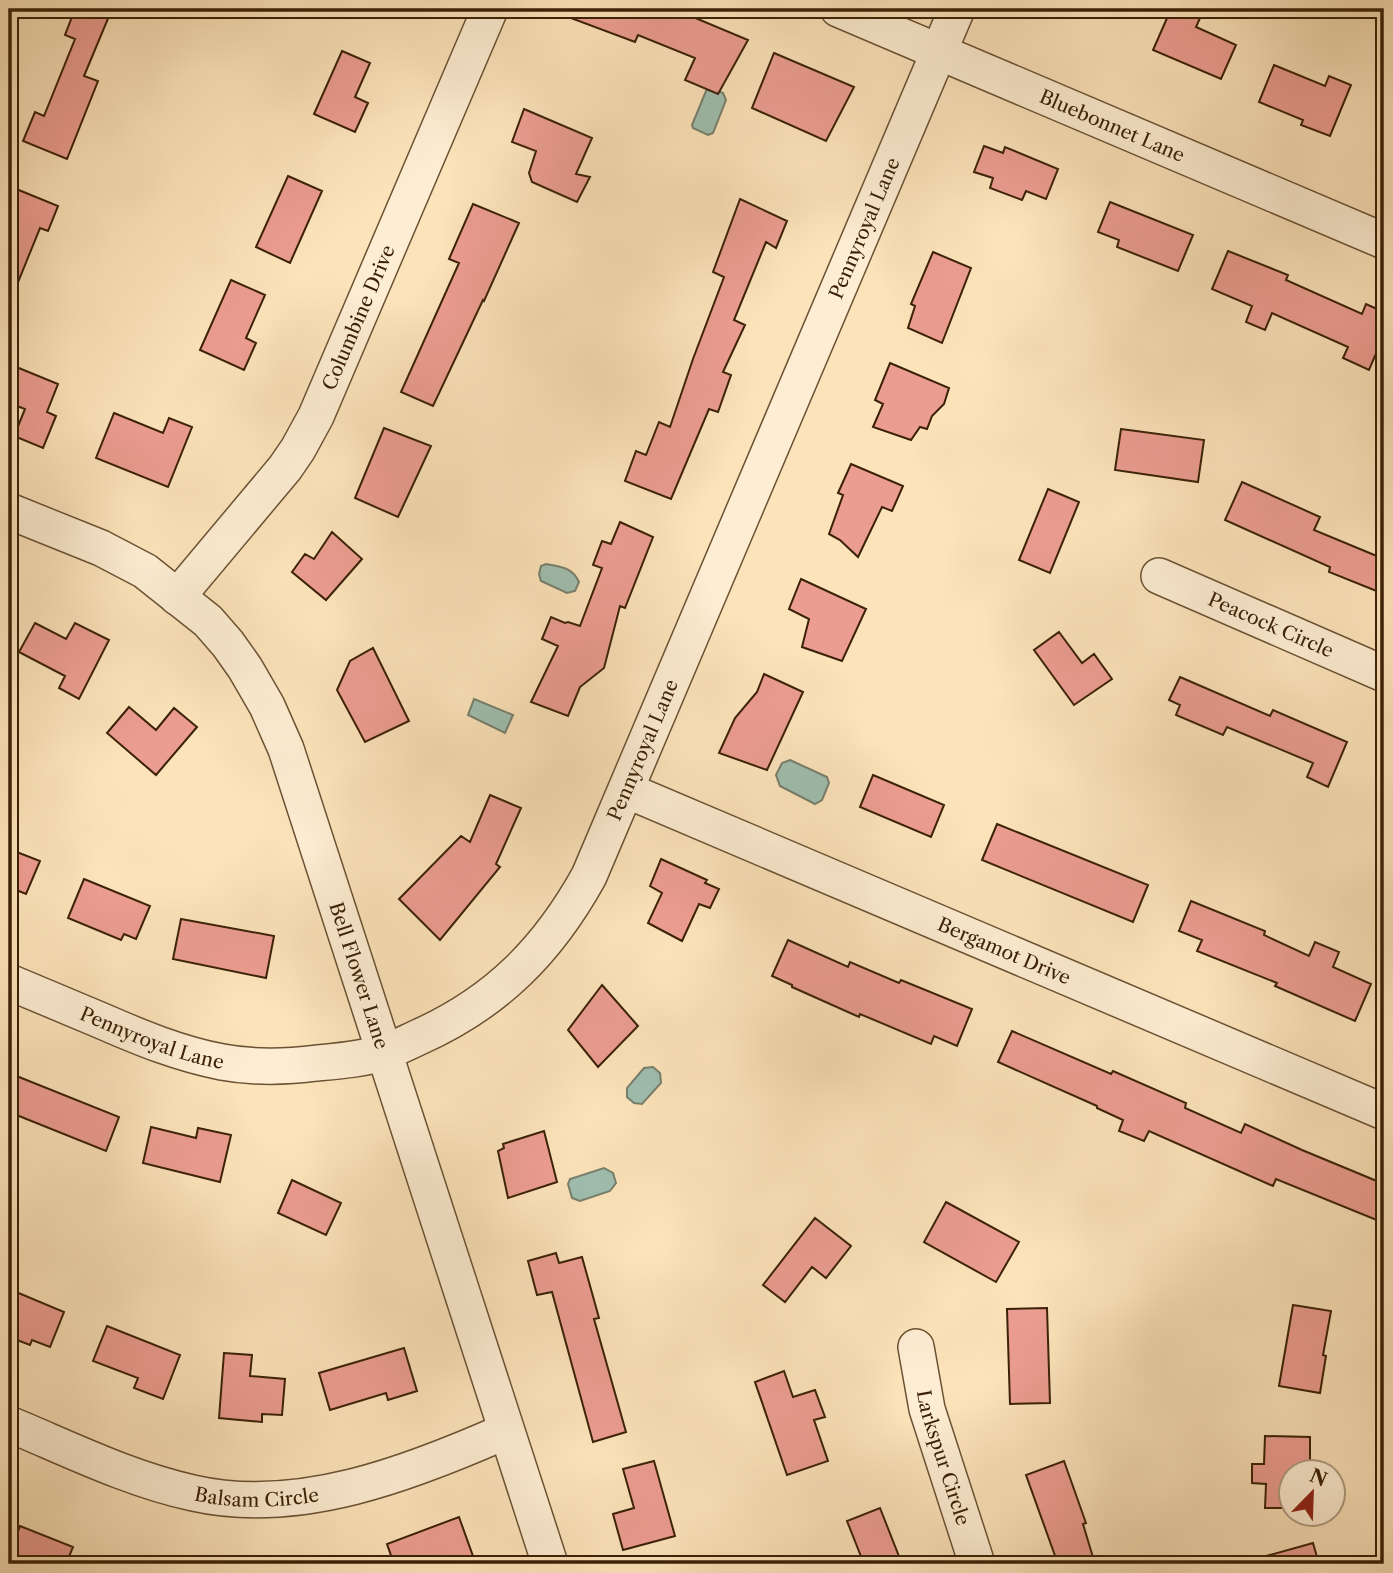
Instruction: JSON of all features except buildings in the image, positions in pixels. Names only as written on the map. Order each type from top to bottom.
[{"type":"street","name":"Columbine Drive","points":[[177,597],[285,468],[316,416],[490,9]]},
{"type":"street","name":"Bluebonnet Lane","points":[[838,9],[1384,241]]},
{"type":"street","name":"Pennyroyal Lane","points":[[9,982],[164,1046],[222,1062],[289,1067],[385,1052],[442,1027],[486,998],[535,955],[557,928],[584,885],[957,9]]},
{"type":"street","name":"Bell Flower Lane","points":[[9,510],[101,548],[145,570],[208,621],[228,644],[267,706],[286,749],[550,1564]]},
{"type":"street","name":"Peacock Circle","points":[[1159,576],[1384,674]]},
{"type":"street","name":"Bergamot Drive","points":[[626,790],[1384,1112]]},
{"type":"street","name":"Larkspur Circle","points":[[916,1348],[928,1409],[978,1564]]},
{"type":"street","name":"Balsam Circle","points":[[9,1424],[144,1480],[194,1494],[231,1499],[283,1499],[351,1488],[422,1465],[506,1431]]},
{"type":"shaded area","points":[[711,88],[723,93],[726,100],[713,133],[708,135],[692,125],[706,91]]},
{"type":"shaded area","points":[[546,564],[566,568],[573,573],[579,582],[575,591],[567,593],[541,581],[541,566]]},
{"type":"shaded area","points":[[474,699],[513,715],[505,733],[468,715]]},
{"type":"shaded area","points":[[790,760],[827,777],[829,783],[822,800],[815,804],[780,786],[776,775],[782,763]]},
{"type":"shaded area","points":[[653,1067],[660,1073],[661,1083],[642,1104],[634,1103],[627,1097],[627,1088],[644,1068]]},
{"type":"shaded area","points":[[604,1168],[613,1173],[616,1183],[610,1191],[580,1201],[572,1198],[568,1184],[570,1179]]}]
